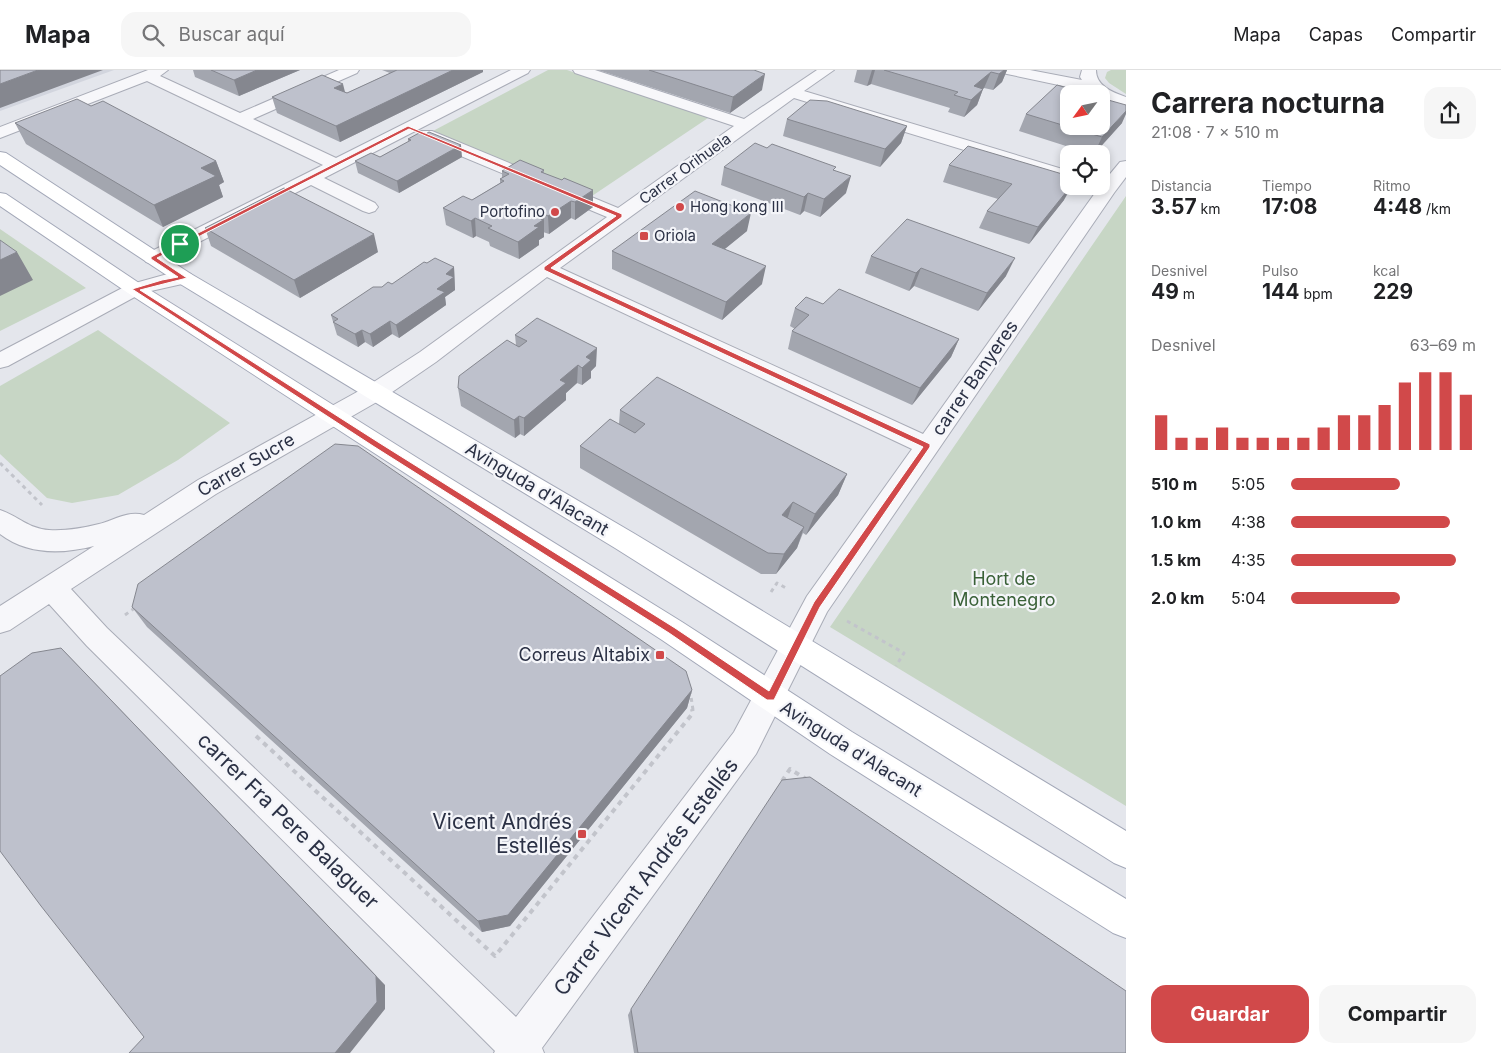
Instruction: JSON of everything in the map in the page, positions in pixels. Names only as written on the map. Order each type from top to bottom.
[{"type":"main road","name":"Avinguda d'Alacant","points":[[0,157],[184,278],[624,541],[1126,851]]},
{"type":"main road","name":"Avinguda d'Alacant","points":[[0,198],[332,416],[672,630],[770,698],[1126,920]]},
{"type":"street","points":[[239,119],[352,70]]},
{"type":"street","points":[[153,258],[523,70]]},
{"type":"street","points":[[580,70],[747,125]]},
{"type":"street","name":"Carrer Orihuela","points":[[374,393],[428,357],[546,268],[792,92],[827,70]]},
{"type":"street","points":[[1007,70],[1085,85]]},
{"type":"street","points":[[1090,70],[1088,77],[1094,85]]},
{"type":"street","points":[[0,133],[154,73],[239,119],[335,164]]},
{"type":"street","points":[[792,92],[1060,174]]},
{"type":"street","points":[[1110,97],[1126,103]]},
{"type":"street","points":[[408,127],[620,216]]},
{"type":"street","name":"carrer Banyeres","points":[[1110,181],[1126,166]]},
{"type":"street","points":[[311,178],[369,207]]},
{"type":"street","name":"carrer Banyeres","points":[[770,698],[817,604],[1098,195]]},
{"type":"street","points":[[546,268],[927,446]]},
{"type":"street","points":[[0,361],[136,289],[164,281],[184,278]]},
{"type":"street","name":"Carrer Sucre","points":[[0,622],[207,487],[374,393]]},
{"type":"street","name":"Carrer Sucre","points":[[0,520],[25,537],[61,541],[108,532],[138,520],[162,516]]},
{"type":"street","name":"carrer Fra Pere Balaguer","points":[[53,589],[97,637],[467,994],[519,1051]]},
{"type":"street","name":"Carrer Vicent Andrés Estellés","points":[[519,1051],[745,743],[770,698]]},
{"type":"path","points":[[0,463],[45,508]]},
{"type":"path","points":[[132,621],[125,614],[141,603]]},
{"type":"path","points":[[847,621],[904,653],[894,668]]},
{"type":"path","points":[[255,735],[494,956],[693,713],[690,688]]},
{"type":"path","points":[[780,784],[790,769],[812,783]]},
{"type":"shaded area","points":[[0,70],[114,70],[0,111]]},
{"type":"green space","points":[[548,70],[567,70],[708,118],[589,198],[431,132]]},
{"type":"green space","points":[[1111,70],[1126,70],[1126,94],[1109,83],[1105,78],[1107,72]]},
{"type":"green space","name":"Hort de Montenegro","points":[[1126,196],[1126,806],[830,627]]},
{"type":"green space","points":[[0,229],[86,288],[0,331]]},
{"type":"green space","points":[[98,330],[230,423],[178,460],[118,495],[72,503],[47,498],[0,454],[0,386]]},
{"type":"building","points":[[0,70],[38,70],[0,84]]},
{"type":"building","points":[[211,70],[257,70],[234,80]]},
{"type":"building","points":[[397,70],[453,70],[336,126],[272,97],[322,75],[343,84],[334,88],[347,93]]},
{"type":"building","points":[[649,70],[754,70],[765,74],[733,97]]},
{"type":"building","points":[[884,70],[1004,70],[999,74],[991,72],[974,86],[983,89],[971,100],[954,95],[958,92]]},
{"type":"building","points":[[1057,85],[1060,86],[1060,124],[1026,114]]},
{"type":"building","points":[[77,99],[91,106],[103,101],[216,161],[201,168],[216,176],[154,205],[15,123]]},
{"type":"building","points":[[810,100],[827,101],[907,126],[885,149],[787,119]]},
{"type":"building","points":[[1110,101],[1126,105],[1126,111],[1110,128]]},
{"type":"building","points":[[429,132],[461,145],[397,181],[355,161],[371,153],[380,157],[411,140],[408,139],[419,133],[424,135]]},
{"type":"building","points":[[755,143],[767,148],[772,144],[836,167],[833,170],[851,176],[824,199],[808,193],[804,197],[724,167]]},
{"type":"building","points":[[968,146],[1060,173],[1060,195],[1064,195],[1038,227],[987,211],[1012,184],[949,165]]},
{"type":"building","points":[[520,160],[544,170],[541,172],[562,180],[564,178],[593,190],[548,216],[544,214],[538,218],[543,220],[534,226],[539,227],[518,242],[488,228],[492,226],[475,218],[471,221],[443,208],[463,196],[472,200],[504,181],[500,179],[509,174],[502,171]]},
{"type":"building","points":[[284,188],[374,234],[294,280],[205,228]]},
{"type":"building","points":[[695,191],[751,213],[712,244],[766,266],[726,302],[612,251]]},
{"type":"building","points":[[907,219],[1015,258],[987,293],[921,268],[916,273],[871,256]]},
{"type":"building","points":[[0,240],[17,252],[0,260]]},
{"type":"building","points":[[435,258],[454,267],[446,274],[454,277],[437,289],[445,292],[396,325],[390,321],[370,334],[362,330],[355,334],[333,322],[338,319],[331,315],[373,287],[382,287],[388,282],[392,284],[424,262],[427,263]]},
{"type":"building","points":[[839,289],[959,339],[920,388],[792,331],[809,315],[795,308],[806,297],[823,304]]},
{"type":"building","points":[[537,318],[597,348],[586,357],[591,360],[582,368],[578,365],[560,380],[566,383],[524,418],[519,416],[514,420],[458,388],[459,376],[507,340],[519,347],[527,341],[515,335]]},
{"type":"building","points":[[657,377],[847,474],[815,514],[793,502],[782,515],[804,527],[784,554],[768,553],[580,446],[610,419],[635,433],[645,424],[620,410]]},
{"type":"building","points":[[335,444],[358,446],[686,671],[692,690],[508,915],[478,921],[132,607],[138,584]]},
{"type":"building","points":[[61,648],[376,976],[377,1002],[335,1053],[129,1053],[144,1037],[0,851],[0,676],[32,653]]},
{"type":"building","points":[[810,777],[1126,991],[1126,1053],[638,1053],[631,1009],[782,780]]},
{"type":"place","name":"Hong kong III","points":[[680,207]]},
{"type":"place","name":"Portofino","points":[[555,212]]},
{"type":"place","name":"Oriola","points":[[644,236]]},
{"type":"place","name":"Correus Altabix","points":[[660,655]]},
{"type":"place","name":"Vicent Andrés Estellés","points":[[582,834]]},
{"type":"route","points":[[408,127],[620,216],[546,268],[927,446],[817,604],[770,698],[672,630],[376,444],[136,289],[164,281],[184,278],[153,258],[180,244],[408,127]]}]
